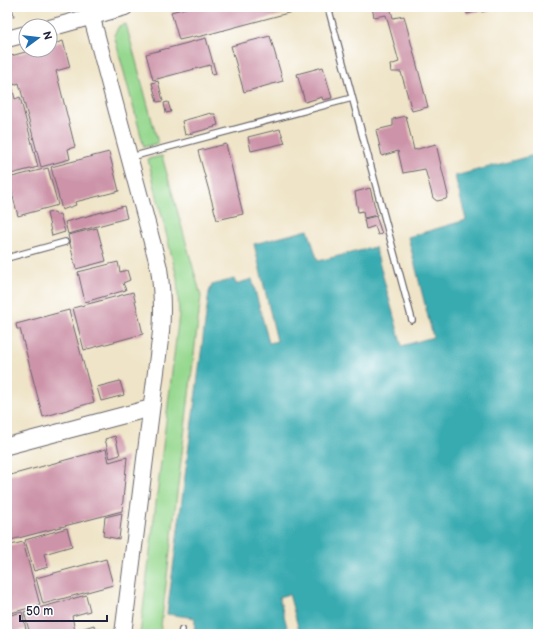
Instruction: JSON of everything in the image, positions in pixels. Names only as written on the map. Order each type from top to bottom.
[{"type":"street","points":[[58,25],[91,12],[125,7]]},
{"type":"street","points":[[91,12],[131,158],[159,268],[162,288],[162,317],[123,634]]},
{"type":"street","points":[[7,39],[18,36]]},
{"type":"street","points":[[7,446],[151,408]]},
{"type":"lane","points":[[328,7],[412,320]]},
{"type":"lane","points":[[131,158],[352,98]]},
{"type":"lane","points":[[7,258],[65,242]]},
{"type":"green space","points":[[126,24],[158,143],[144,147],[114,35],[119,26]]},
{"type":"green space","points":[[162,156],[201,296],[160,634],[140,634],[179,314],[177,278],[148,159]]},
{"type":"water","points":[[538,154],[538,634],[300,634],[289,594],[279,597],[289,634],[194,634],[195,618],[167,614],[209,292],[212,285],[234,279],[236,284],[252,279],[269,343],[277,341],[254,244],[308,230],[318,261],[375,247],[402,346],[433,337],[408,237],[466,220],[455,176]]},
{"type":"building","points":[[7,7],[12,7],[14,16],[7,18]]},
{"type":"building","points":[[189,7],[302,7],[303,9],[198,37],[179,40],[171,12]]},
{"type":"building","points":[[372,7],[390,7],[393,18],[404,16],[428,107],[412,111],[401,72],[391,72],[390,65],[399,62],[386,15],[374,17]]},
{"type":"building","points":[[465,7],[493,7],[494,9],[482,12],[482,10],[467,14]]},
{"type":"building","points":[[270,36],[283,81],[244,92],[231,46]]},
{"type":"building","points":[[206,38],[216,74],[212,75],[210,65],[153,80],[146,54]]},
{"type":"building","points":[[63,41],[70,67],[56,71],[75,147],[68,149],[70,159],[41,167],[19,83],[14,85],[7,63],[7,57],[18,54],[18,58],[58,58],[58,43]]},
{"type":"building","points":[[323,67],[332,98],[323,100],[322,97],[305,102],[297,74]]},
{"type":"building","points":[[10,78],[15,99],[20,97],[38,167],[7,175],[7,79]]},
{"type":"building","points":[[158,81],[163,101],[157,102],[152,83]]},
{"type":"building","points":[[168,102],[171,112],[166,113],[164,103]]},
{"type":"building","points":[[211,113],[215,114],[218,125],[185,135],[182,121]]},
{"type":"building","points":[[406,116],[414,150],[436,144],[448,195],[446,199],[437,201],[433,198],[425,169],[403,173],[398,151],[382,156],[376,130],[393,126],[393,119]]},
{"type":"building","points":[[280,129],[285,143],[251,151],[248,137]]},
{"type":"building","points":[[226,144],[243,214],[217,220],[198,151]]},
{"type":"building","points":[[109,152],[119,191],[75,202],[76,205],[62,210],[51,167]]},
{"type":"building","points":[[48,168],[58,205],[18,216],[8,178]]},
{"type":"building","points":[[370,188],[377,215],[364,218],[363,211],[358,212],[355,192]]},
{"type":"building","points":[[124,206],[127,218],[68,234],[65,222]]},
{"type":"building","points":[[55,212],[56,215],[60,214],[65,232],[52,236],[47,213]]},
{"type":"building","points":[[376,216],[382,234],[378,235],[375,226],[366,229],[364,219]]},
{"type":"building","points":[[97,228],[106,261],[76,269],[68,235]]},
{"type":"building","points":[[118,262],[120,272],[127,270],[130,280],[123,283],[126,290],[85,302],[78,272]]},
{"type":"building","points":[[133,292],[143,334],[84,350],[73,308]]},
{"type":"building","points":[[69,310],[94,402],[43,417],[20,329],[17,329],[16,324]]},
{"type":"building","points":[[120,381],[124,395],[101,401],[97,387]]},
{"type":"building","points":[[115,436],[120,455],[110,458],[105,439]]},
{"type":"building","points":[[106,449],[109,462],[127,457],[122,511],[7,541],[7,476]]},
{"type":"building","points":[[122,513],[119,539],[103,536],[105,517]]},
{"type":"building","points":[[67,528],[72,546],[44,554],[48,567],[34,571],[25,540]]},
{"type":"building","points":[[23,542],[40,605],[7,614],[7,546]]},
{"type":"building","points":[[106,559],[113,585],[43,604],[36,578]]},
{"type":"building","points":[[86,595],[90,611],[72,616],[75,631],[94,625],[96,634],[30,634],[24,612]]},
{"type":"building","points":[[22,612],[26,629],[7,634],[7,616]]}]
